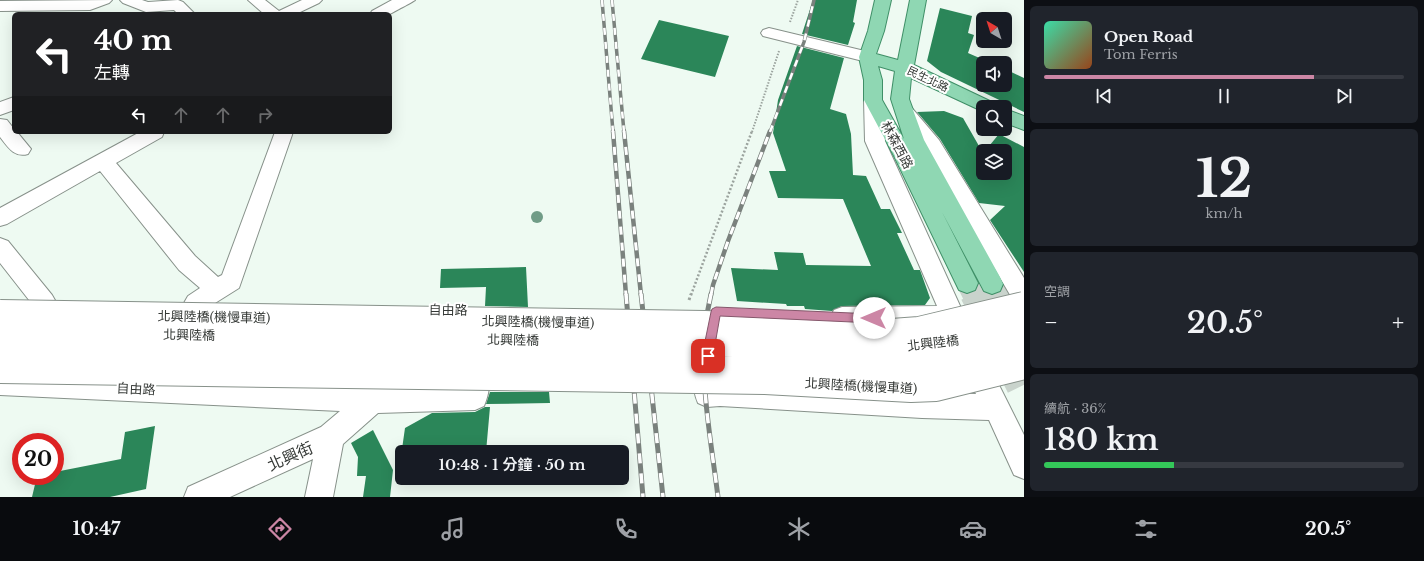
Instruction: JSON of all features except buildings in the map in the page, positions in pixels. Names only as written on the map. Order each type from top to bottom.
[{"type":"main road","points":[[867,57],[876,31],[883,0]]},
{"type":"main road","name":"林森西路","points":[[918,0],[904,68],[900,99],[914,140],[992,284]]},
{"type":"main road","name":"民生北路","points":[[867,57],[904,68],[976,101]]},
{"type":"main road","name":"林森西路","points":[[867,57],[873,80],[873,100],[904,156],[967,283]]},
{"type":"main road","points":[[1012,118],[1024,124]]},
{"type":"street","points":[[128,0],[146,7],[178,5],[185,12]]},
{"type":"street","points":[[256,0],[271,12]]},
{"type":"street","points":[[288,12],[314,0]]},
{"type":"street","points":[[381,12],[395,4],[407,0]]},
{"type":"street","points":[[0,6],[92,5]]},
{"type":"street","points":[[776,34],[867,57]]},
{"type":"street","points":[[873,100],[875,141],[953,317],[1024,465]]},
{"type":"street","points":[[0,109],[12,104]]},
{"type":"street","points":[[905,111],[932,145],[1023,297]]},
{"type":"street","points":[[0,125],[21,149]]},
{"type":"street","points":[[0,218],[151,134]]},
{"type":"street","points":[[196,303],[232,281],[283,134]]},
{"type":"street","points":[[103,161],[187,263],[217,290]]},
{"type":"street","points":[[0,247],[44,302]]},
{"type":"street","name":"北興陸橋(機慢車道)","points":[[0,313],[705,324],[892,332],[919,330],[1023,297]]},
{"type":"street","name":"自由路","points":[[0,302],[196,303],[478,310],[475,397],[373,400],[0,383]]},
{"type":"street","points":[[953,317],[858,318],[716,312],[705,370],[707,394],[720,393],[914,405],[997,407]]},
{"type":"street","name":"北興陸橋","points":[[0,332],[921,347],[967,339],[1024,324]]},
{"type":"street","name":"北興陸橋","points":[[0,353],[921,369],[960,364],[1024,348]]},
{"type":"street","name":"北興陸橋(機慢車道)","points":[[0,370],[765,381],[911,389],[936,388],[1024,366]]},
{"type":"street","name":"北興街","points":[[198,497],[331,437],[373,400]]},
{"type":"street","points":[[320,497],[331,437]]},
{"type":"path","points":[[688,304],[756,121],[776,34],[798,0]]},
{"type":"tunnel","points":[[967,283],[973,295]]},
{"type":"tunnel","points":[[992,284],[999,295]]},
{"type":"tunnel","points":[[973,294],[1024,396]]},
{"type":"tunnel","points":[[998,294],[1015,323]]},
{"type":"railway","points":[[602,0],[613,132]]},
{"type":"railway","points":[[612,0],[624,132]]},
{"type":"railway","points":[[770,132],[804,42],[814,0]]},
{"type":"railway","points":[[613,131],[626,295]]},
{"type":"railway","points":[[624,131],[641,295]]},
{"type":"railway","points":[[711,295],[728,241],[770,131]]},
{"type":"railway","points":[[626,294],[643,497]]},
{"type":"railway","points":[[641,294],[663,497]]},
{"type":"railway","points":[[711,294],[705,328],[704,370],[707,412],[718,497]]},
{"type":"route","points":[[708,356],[716,312],[874,318]]}]
